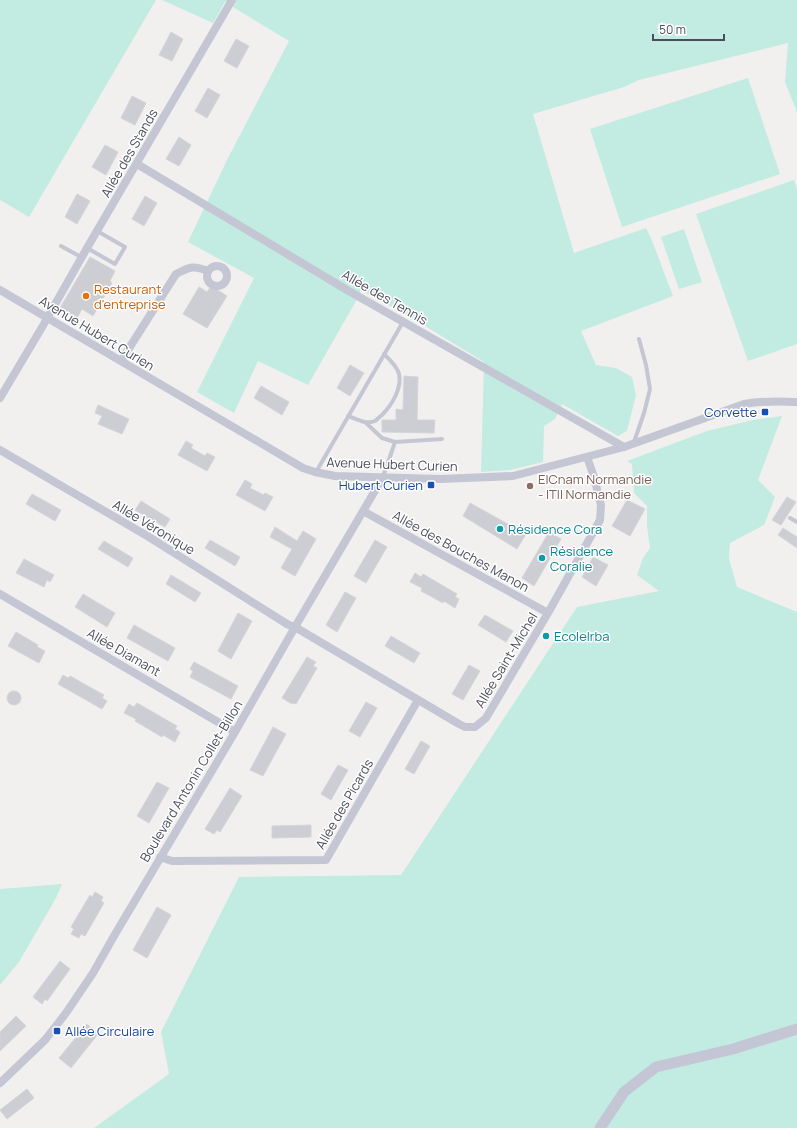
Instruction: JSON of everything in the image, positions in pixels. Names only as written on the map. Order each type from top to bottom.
[{"type":"street","name":"Allée des Stands","points":[[1,392],[47,317],[232,0]]},
{"type":"street","name":"Allée des Tennis","points":[[137,164],[347,290],[624,447]]},
{"type":"street","points":[[121,361],[176,274],[188,268],[199,267],[208,271]]},
{"type":"street","name":"Avenue Hubert Curien","points":[[0,290],[303,468],[335,476],[441,479],[513,476],[634,444],[744,404],[761,401],[797,402]]},
{"type":"street","name":"Allée Véronique","points":[[0,450],[149,537],[287,624],[295,627]]},
{"type":"street","name":"Allée Saint-Michel","points":[[295,627],[465,727],[475,727],[486,718],[548,613],[600,520],[601,505],[587,457]]},
{"type":"street","name":"Boulevard Antonin Collet-Billon","points":[[0,1083],[44,1040],[66,1013],[93,973],[383,477]]},
{"type":"street","name":"Allée des Bouches Manon","points":[[363,510],[548,613]]},
{"type":"street","name":"Allée Diamant","points":[[0,594],[235,732]]},
{"type":"street","name":"Allée des Picards","points":[[160,857],[172,860],[326,860],[418,700]]},
{"type":"street","points":[[600,1128],[624,1092],[656,1067],[733,1049],[797,1029]]},
{"type":"lane","points":[[87,248],[115,264],[125,247],[97,231]]},
{"type":"lane","points":[[62,246],[81,257]]},
{"type":"lane","points":[[315,472],[403,322]]},
{"type":"lane","points":[[634,444],[650,389],[646,365],[638,338]]},
{"type":"lane","points":[[365,422],[375,421],[389,408],[400,382],[398,373],[393,364],[384,354]]},
{"type":"lane","points":[[348,416],[365,422],[382,438],[395,442],[442,439]]},
{"type":"lane","points":[[383,477],[395,442]]},
{"type":"lane","points":[[790,518],[797,522]]},
{"type":"green space","points":[[0,0],[156,0],[29,217],[0,200]]},
{"type":"green space","points":[[162,0],[797,0],[797,112],[785,82],[788,43],[639,80],[624,87],[533,114],[574,253],[646,228],[673,296],[581,331],[596,365],[616,368],[632,377],[636,395],[627,431],[618,436],[562,404],[555,419],[544,426],[543,462],[510,470],[481,472],[484,362],[417,321],[361,290],[308,385],[258,361],[234,413],[197,392],[254,278],[188,242],[227,160],[289,41],[225,2],[213,23]]},
{"type":"green space","points":[[748,78],[780,174],[622,227],[590,129]]},
{"type":"green space","points":[[794,180],[797,189],[797,344],[748,361],[696,214]]},
{"type":"green space","points":[[684,229],[702,282],[679,289],[661,237]]},
{"type":"green space","points":[[782,416],[758,480],[775,497],[764,525],[730,543],[729,559],[737,587],[797,612],[797,1128],[94,1128],[169,1074],[161,1032],[239,877],[401,875],[577,607],[659,591],[637,575],[643,558],[650,548],[647,526],[647,506],[634,493],[632,464],[627,461],[707,431],[753,420]]},
{"type":"green space","points":[[62,884],[56,898],[19,962],[0,985],[0,889]]},
{"type":"building","points":[[171,32],[183,39],[172,61],[159,55]]},
{"type":"building","points":[[236,39],[249,46],[237,68],[224,61]]},
{"type":"building","points":[[208,88],[220,95],[207,118],[195,111]]},
{"type":"building","points":[[132,96],[146,103],[135,125],[121,118]]},
{"type":"building","points":[[179,137],[191,145],[179,166],[166,159]]},
{"type":"building","points":[[105,145],[118,152],[106,175],[92,167]]},
{"type":"building","points":[[77,194],[90,201],[77,224],[65,217]]},
{"type":"building","points":[[145,196],[157,203],[144,226],[132,219]]},
{"type":"building","name":"Restaurant d'entreprise","points":[[90,257],[115,271],[110,281],[112,283],[93,316],[82,309],[77,318],[60,308]]},
{"type":"building","points":[[211,286],[227,296],[207,328],[183,314],[199,287],[207,292]]},
{"type":"building","points":[[350,365],[364,373],[350,396],[337,388]]},
{"type":"building","points":[[404,376],[418,377],[417,420],[435,420],[434,433],[382,432],[382,420],[396,420],[396,409],[403,410]]},
{"type":"building","points":[[261,386],[289,402],[282,415],[254,398]]},
{"type":"building","points":[[98,405],[129,419],[122,434],[98,424],[102,416],[95,413]]},
{"type":"building","points":[[186,441],[193,445],[191,448],[205,456],[207,453],[215,457],[207,471],[178,455]]},
{"type":"building","points":[[245,480],[252,484],[250,488],[264,495],[265,493],[273,497],[265,511],[236,495]]},
{"type":"building","points":[[32,494],[61,510],[55,521],[26,504]]},
{"type":"building","points":[[787,497],[796,502],[781,525],[772,520]]},
{"type":"building","points":[[627,500],[645,509],[630,536],[612,526]]},
{"type":"building","points":[[141,501],[170,519],[165,527],[135,510]]},
{"type":"building","name":"Résidence Cora","points":[[470,503],[526,534],[517,549],[463,516]]},
{"type":"building","points":[[275,527],[297,541],[303,531],[316,539],[295,576],[281,568],[292,549],[270,537]]},
{"type":"building","points":[[783,528],[797,537],[797,548],[778,535]]},
{"type":"building","name":"Résidence Coralie","points":[[549,532],[561,539],[534,586],[522,578]]},
{"type":"building","points":[[210,540],[240,557],[235,566],[205,548]]},
{"type":"building","points":[[375,540],[387,547],[366,583],[354,576]]},
{"type":"building","points":[[104,541],[133,558],[128,567],[98,549]]},
{"type":"building","points":[[593,557],[608,565],[596,586],[582,577]]},
{"type":"building","points":[[24,559],[54,575],[50,582],[47,580],[44,587],[16,573]]},
{"type":"building","points":[[415,573],[421,577],[423,574],[457,594],[455,597],[459,599],[455,608],[444,601],[443,603],[421,591],[422,588],[410,582]]},
{"type":"building","points":[[171,575],[201,593],[195,602],[166,584]]},
{"type":"building","points":[[345,592],[356,598],[337,632],[326,625]]},
{"type":"building","points":[[83,594],[115,613],[107,627],[75,607]]},
{"type":"building","points":[[238,613],[252,621],[231,659],[218,651]]},
{"type":"building","points":[[485,615],[513,631],[506,642],[478,625]]},
{"type":"building","points":[[134,625],[175,648],[168,661],[127,638]]},
{"type":"building","points":[[16,632],[45,651],[39,663],[8,646]]},
{"type":"building","points":[[391,636],[420,653],[414,663],[385,646]]},
{"type":"building","points":[[307,657],[316,662],[313,666],[317,668],[296,704],[292,704],[282,698]]},
{"type":"building","points":[[194,662],[238,686],[231,699],[190,677],[193,671],[190,669]]},
{"type":"building","points":[[469,665],[480,671],[463,700],[452,694]]},
{"type":"building","points":[[63,675],[68,678],[70,676],[104,695],[102,698],[107,701],[102,709],[58,684]]},
{"type":"building","points":[[11,691],[17,691],[21,695],[21,701],[17,705],[11,705],[7,701],[7,695]]},
{"type":"building","points":[[366,702],[377,708],[360,737],[349,731]]},
{"type":"building","points":[[137,703],[177,726],[175,729],[180,732],[175,742],[163,735],[162,737],[135,721],[136,719],[124,713],[129,704],[134,707]]},
{"type":"building","points":[[273,727],[286,734],[263,776],[250,770]]},
{"type":"building","points":[[421,741],[430,746],[414,774],[405,769]]},
{"type":"building","points":[[338,765],[348,770],[331,800],[321,794]]},
{"type":"building","points":[[157,782],[169,788],[149,823],[137,816]]},
{"type":"building","points":[[230,788],[242,796],[220,832],[217,830],[214,834],[205,829]]},
{"type":"building","points":[[311,825],[311,837],[272,838],[272,826]]},
{"type":"building","points":[[95,892],[103,897],[101,901],[104,903],[85,936],[81,934],[79,938],[71,934],[74,929],[71,927],[90,895],[92,897]]},
{"type":"building","points":[[157,907],[171,915],[147,958],[133,950]]},
{"type":"building","points":[[60,961],[70,969],[47,1001],[45,999],[42,1004],[33,997]]},
{"type":"building","points":[[16,1016],[26,1026],[0,1051],[0,1032]]},
{"type":"building","points":[[87,1024],[98,1034],[71,1068],[59,1058]]},
{"type":"building","points":[[27,1089],[34,1098],[7,1119],[0,1110]]},
{"type":"place","name":"Restaurant d'entreprise","points":[[86,296]]},
{"type":"place","name":"Corvette","points":[[765,412]]},
{"type":"place","name":"Hubert Curien","points":[[431,485]]},
{"type":"place","name":"EICnam Normandie - ITII Normandie","points":[[530,486]]},
{"type":"place","name":"Résidence Cora","points":[[500,529]]},
{"type":"place","name":"Résidence Coralie","points":[[542,558]]},
{"type":"place","name":"Ecolelrba","points":[[546,636]]},
{"type":"place","name":"Allée Circulaire","points":[[57,1031]]}]
